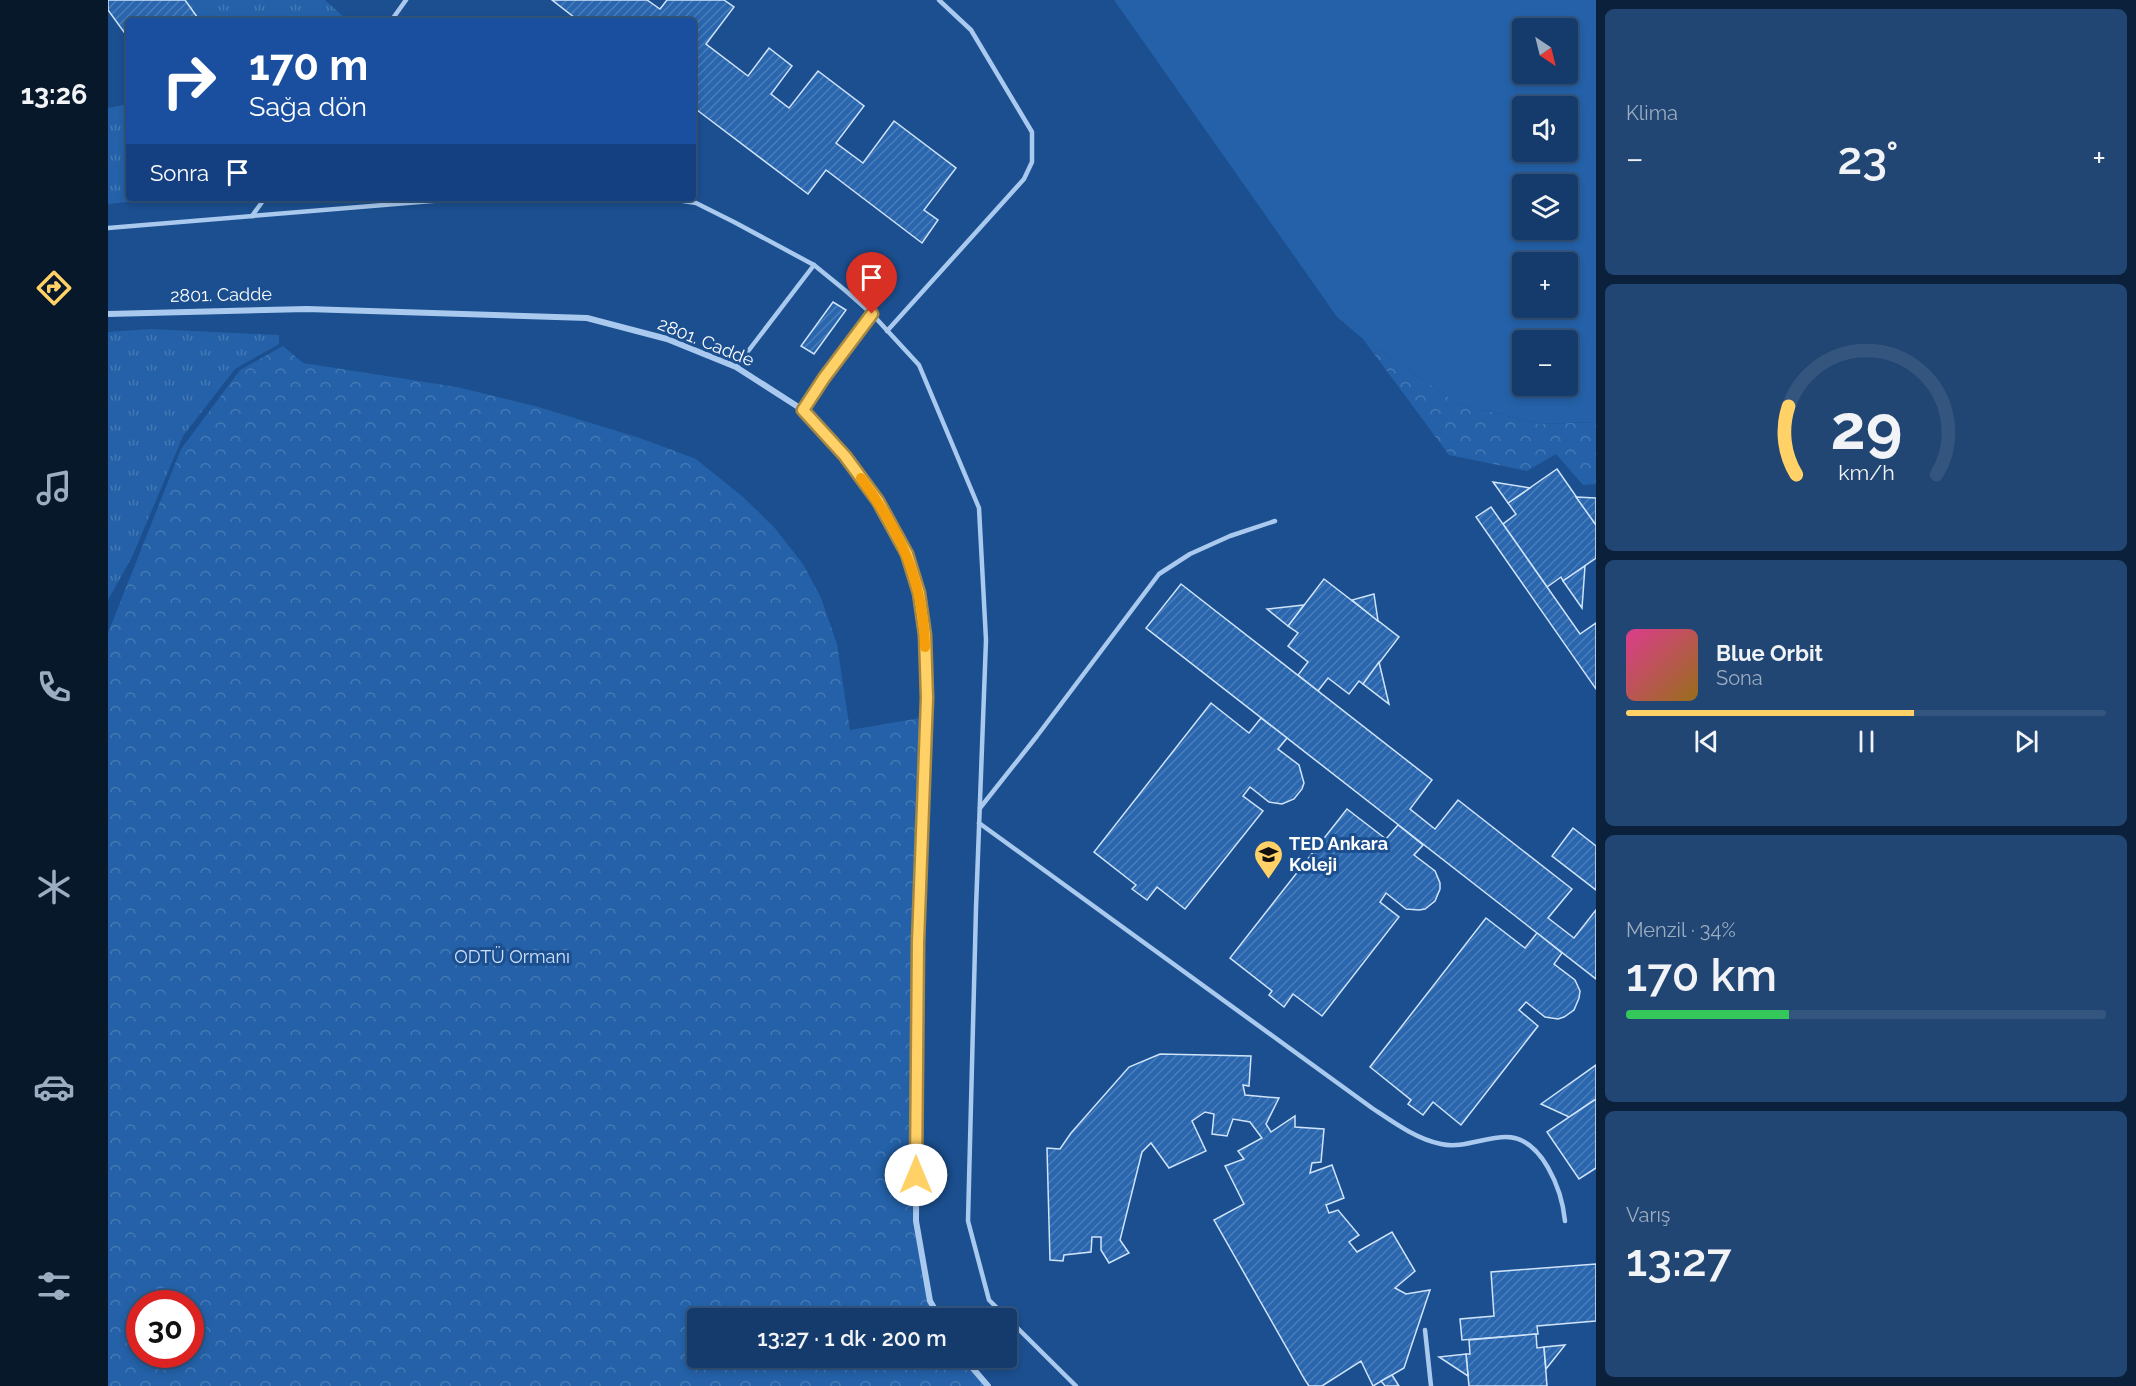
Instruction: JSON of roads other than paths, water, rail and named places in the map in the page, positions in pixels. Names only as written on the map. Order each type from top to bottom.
[{"type":"street","name":"2801. Cadde","points":[[108,314],[307,309],[587,318],[667,339],[736,367],[803,410],[845,456],[878,501],[907,554],[919,593],[925,635],[927,707],[918,942],[916,1221],[930,1301],[934,1308]]},
{"type":"street","points":[[973,1368],[988,1386]]},
{"type":"lane","points":[[393,18],[406,0]]},
{"type":"lane","points":[[887,331],[1024,179],[1032,162],[1032,132],[1016,104],[971,30],[939,0]]},
{"type":"lane","points":[[252,216],[263,201]]},
{"type":"lane","points":[[108,228],[432,201]]},
{"type":"lane","points":[[683,201],[696,203],[735,222],[814,265],[872,314],[920,365],[979,508],[986,640],[968,1221],[989,1300],[1076,1386]]},
{"type":"lane","points":[[736,367],[814,265]]},
{"type":"lane","points":[[803,410],[872,314]]},
{"type":"lane","points":[[980,808],[1159,574],[1190,554],[1230,536],[1275,521]]},
{"type":"lane","points":[[979,824],[1372,1108],[1411,1133],[1443,1145],[1504,1137],[1515,1138],[1529,1144],[1541,1157],[1554,1179],[1563,1203],[1565,1221]]},
{"type":"lane","points":[[1425,1330],[1431,1386]]},
{"type":"place","name":"TED Ankara Koleji","points":[[1268,880]]},
{"type":"park label","name":"ODTÜ Ormanı","points":[[512,957]]}]
